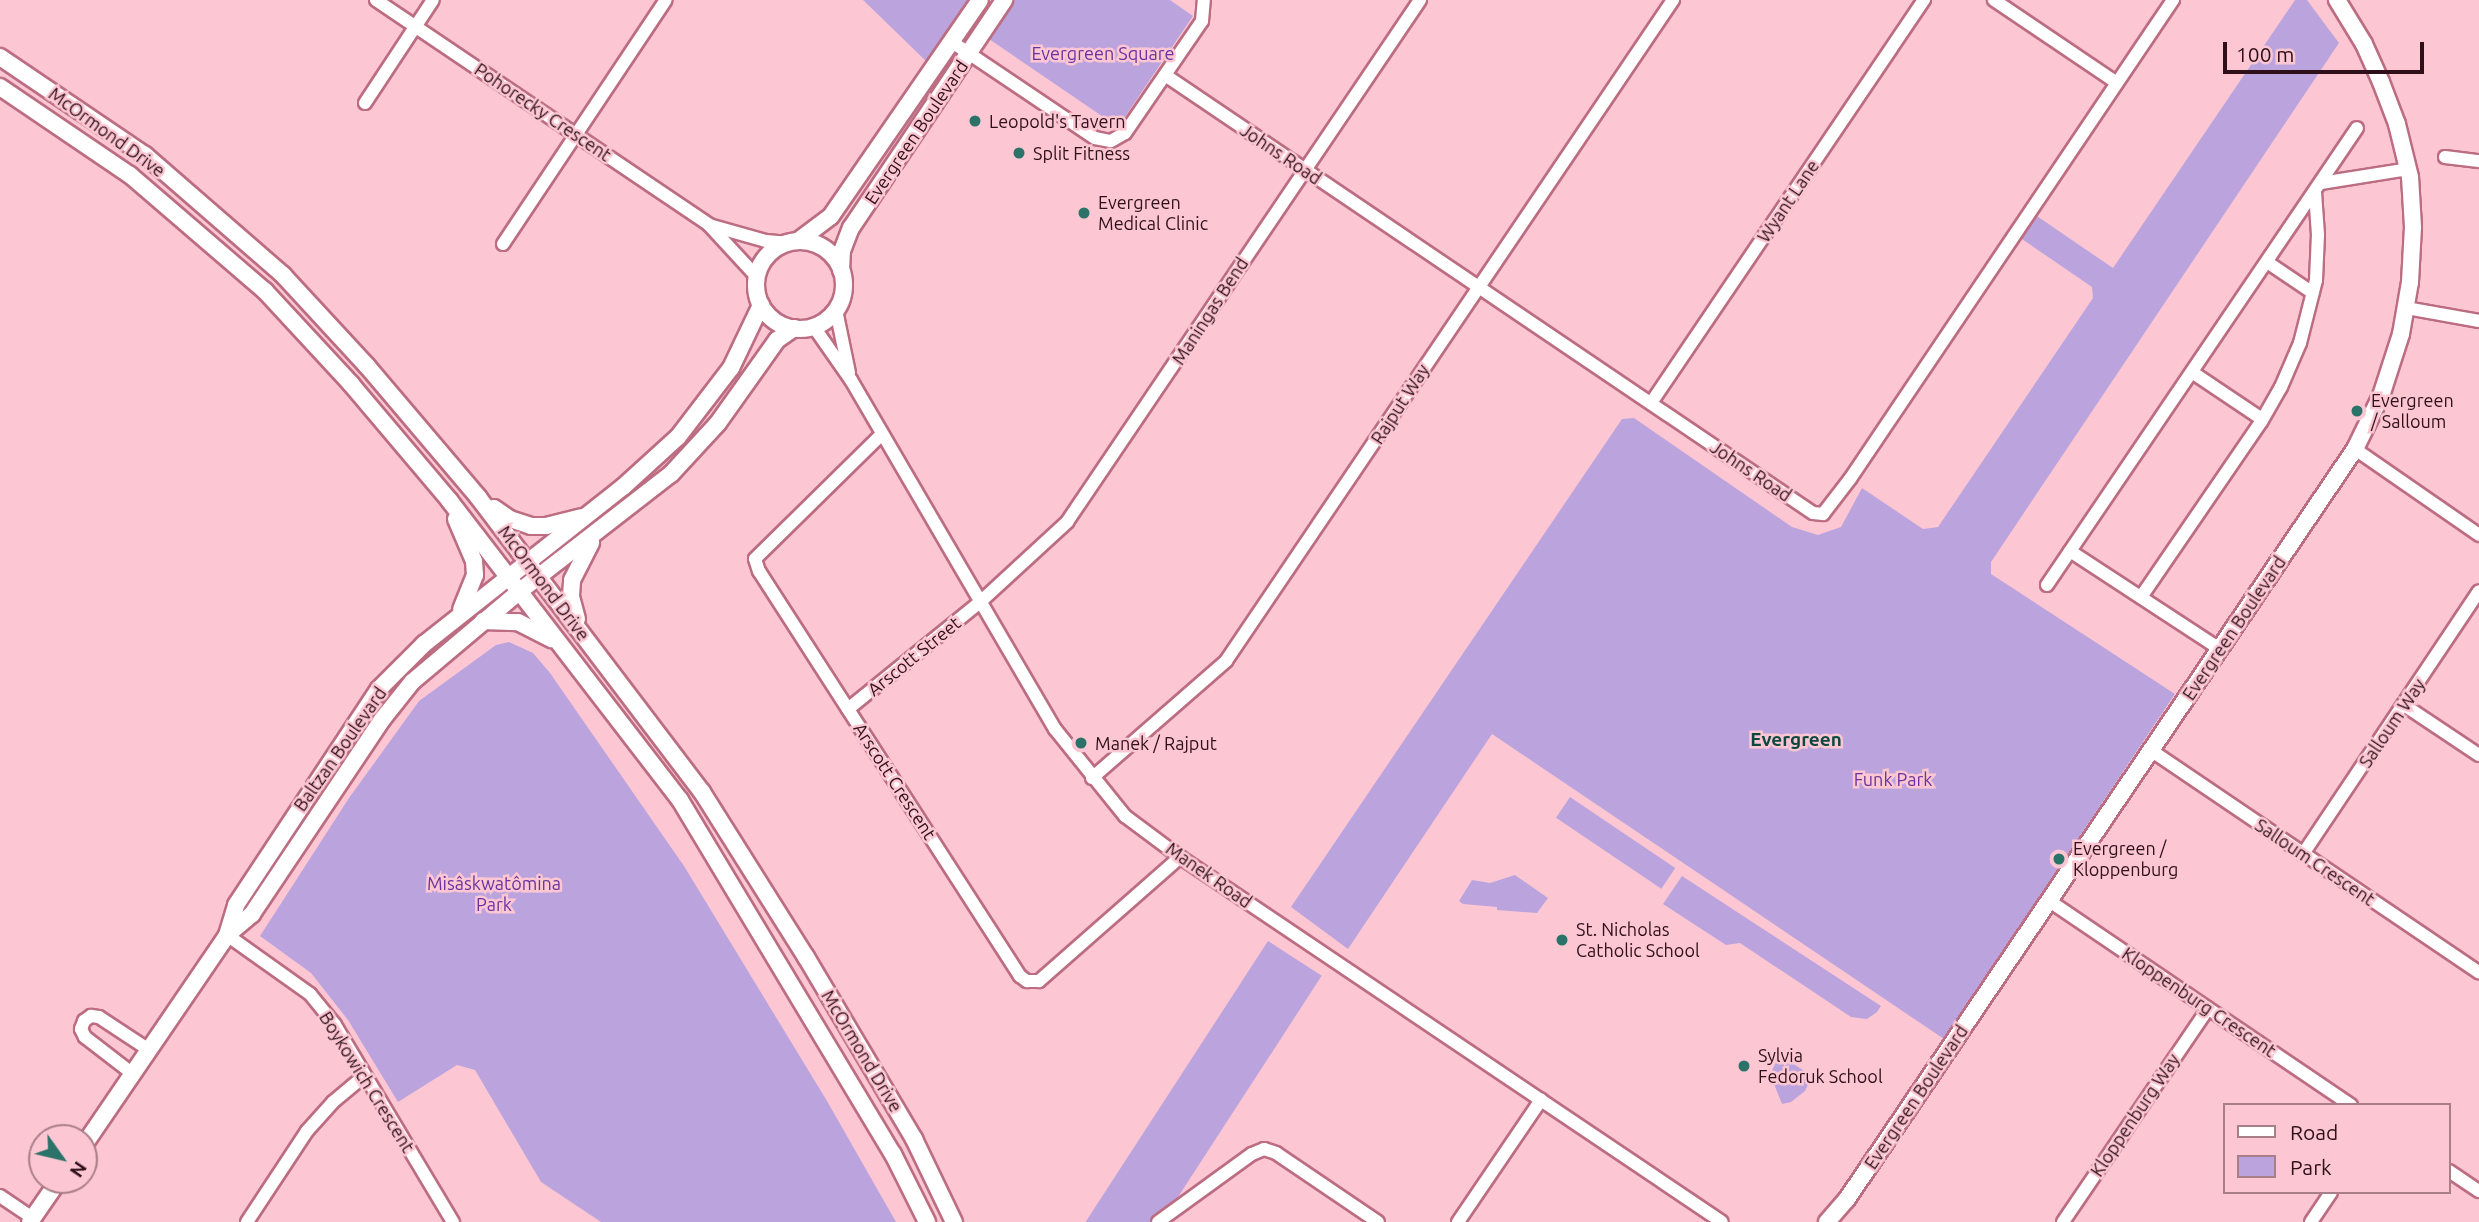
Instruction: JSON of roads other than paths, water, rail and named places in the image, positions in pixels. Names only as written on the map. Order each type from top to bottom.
[{"type":"street","name":"Pohorecky Crescent","points":[[376,0],[709,225],[757,277]]},
{"type":"street","points":[[365,103],[433,0]]},
{"type":"street","points":[[503,244],[666,0]]},
{"type":"street","name":"Evergreen Boulevard","points":[[792,242],[831,216],[980,0]]},
{"type":"street","name":"Evergreen Boulevard","points":[[841,270],[842,251],[851,228],[1004,0]]},
{"type":"street","points":[[952,42],[1103,141],[1111,141],[1125,133],[1202,21],[1204,0]]},
{"type":"street","name":"Maningas Bend","points":[[979,603],[1047,543],[1087,496],[1303,170],[1420,0]]},
{"type":"street","name":"Rajput Way","points":[[1092,778],[1226,661],[1673,0]]},
{"type":"street","name":"Wyant Lane","points":[[1651,403],[1924,0]]},
{"type":"street","points":[[1994,0],[2118,83]]},
{"type":"street","name":"Johns Road","points":[[1165,75],[1812,513],[1823,514],[1850,479],[2173,0]]},
{"type":"street","name":"Evergreen Boulevard","points":[[1827,1222],[1847,1199],[2355,449],[2381,396],[2406,308],[2413,255],[2408,169],[2390,104],[2343,2]]},
{"type":"street","name":"McOrmond Drive","points":[[0,57],[145,155],[283,275],[478,496],[702,792],[806,957],[914,1139],[954,1222]]},
{"type":"street","name":"McOrmond Drive","points":[[0,87],[130,175],[265,291],[351,384],[449,500],[680,800],[880,1132],[927,1222]]},
{"type":"street","points":[[2047,585],[2357,128]]},
{"type":"street","points":[[2445,157],[2479,161]]},
{"type":"street","points":[[2318,187],[2408,169]]},
{"type":"street","points":[[2141,597],[2262,419],[2281,387],[2300,343],[2313,293],[2318,236],[2318,187]]},
{"type":"street","name":"Pohorecky Crescent","points":[[709,225],[766,241],[792,242]]},
{"type":"street","points":[[792,242],[824,248],[841,270],[844,283],[836,310],[814,327],[794,328],[769,316],[761,305],[757,277],[767,256],[792,242]]},
{"type":"street","points":[[2267,262],[2313,293]]},
{"type":"street","points":[[478,496],[510,519],[531,527],[546,526],[588,514],[653,461],[698,414],[732,368],[761,305]]},
{"type":"street","points":[[2406,308],[2479,321]]},
{"type":"street","name":"Manek Road","points":[[836,310],[851,380]]},
{"type":"street","name":"Manek Road","points":[[814,327],[851,380],[1055,729],[1125,816],[1180,857],[1722,1222]]},
{"type":"street","points":[[540,576],[687,459],[718,423],[777,340],[794,328]]},
{"type":"street","points":[[2192,372],[2262,419]]},
{"type":"street","name":"Arscott Crescent","points":[[882,434],[755,559],[759,571],[1020,976],[1027,981],[1040,982],[1180,857]]},
{"type":"street","points":[[2355,449],[2479,535]]},
{"type":"street","points":[[449,500],[474,568],[472,588],[457,617]]},
{"type":"street","name":"Baltzan Boulevard","points":[[227,935],[236,905],[362,712],[401,666],[457,617],[588,514]]},
{"type":"street","points":[[585,638],[573,610],[572,580],[581,558],[598,532]]},
{"type":"street","points":[[2070,551],[2220,649]]},
{"type":"street","name":"Baltzan Boulevard","points":[[98,1125],[227,935],[252,914],[396,702],[428,665],[540,576]]},
{"type":"street","name":"Salloum Way","points":[[2303,854],[2479,591]]},
{"type":"street","name":"Arscott Street","points":[[848,709],[979,603]]},
{"type":"street","points":[[483,621],[518,622],[557,643]]},
{"type":"street","points":[[2404,705],[2479,755]]},
{"type":"street","name":"Salloum Crescent","points":[[2152,751],[2479,972]]},
{"type":"street","name":"Kloppenburg Crescent","points":[[2048,900],[2348,1103]]},
{"type":"street","name":"Boykowich Crescent","points":[[227,935],[310,994],[335,1025],[453,1222]]},
{"type":"street","name":"Kloppenburg Way","points":[[2063,1222],[2208,1009]]},
{"type":"street","points":[[133,1074],[85,1037],[81,1029],[84,1021],[91,1016],[99,1017],[149,1050]]},
{"type":"street","points":[[247,1222],[307,1131],[333,1102],[364,1076]]},
{"type":"street","points":[[1458,1222],[1541,1100]]},
{"type":"street","points":[[1158,1222],[1264,1149],[1276,1153],[1378,1222]]},
{"type":"street","points":[[2451,1172],[2479,1191]]},
{"type":"street","points":[[0,1196],[32,1220],[50,1194]]},
{"type":"street","points":[[2311,1222],[2330,1194]]},
{"type":"street","name":"Evergreen Boulevard","points":[[1841,1222],[1847,1199]]},
{"type":"place","name":"Leopold's Tavern","points":[[975,121]]},
{"type":"place","name":"Split Fitness","points":[[1019,153]]},
{"type":"place","name":"Evergreen Medical Clinic","points":[[1084,213]]},
{"type":"place","name":"Evergreen / Salloum","points":[[2357,411]]},
{"type":"place","name":"Manek / Rajput","points":[[1081,743]]},
{"type":"place","name":"Evergreen / Kloppenburg","points":[[2059,859]]},
{"type":"place","name":"St. Nicholas Catholic School","points":[[1562,940]]},
{"type":"place","name":"Sylvia Fedoruk School","points":[[1744,1066]]},
{"type":"district","name":"Evergreen","points":[[1796,740]]},
{"type":"park label","name":"Evergreen Square","points":[[1103,53]]},
{"type":"park label","name":"Funk Park","points":[[1893,779]]},
{"type":"park label","name":"Misâskwatômina Park","points":[[494,894]]}]
